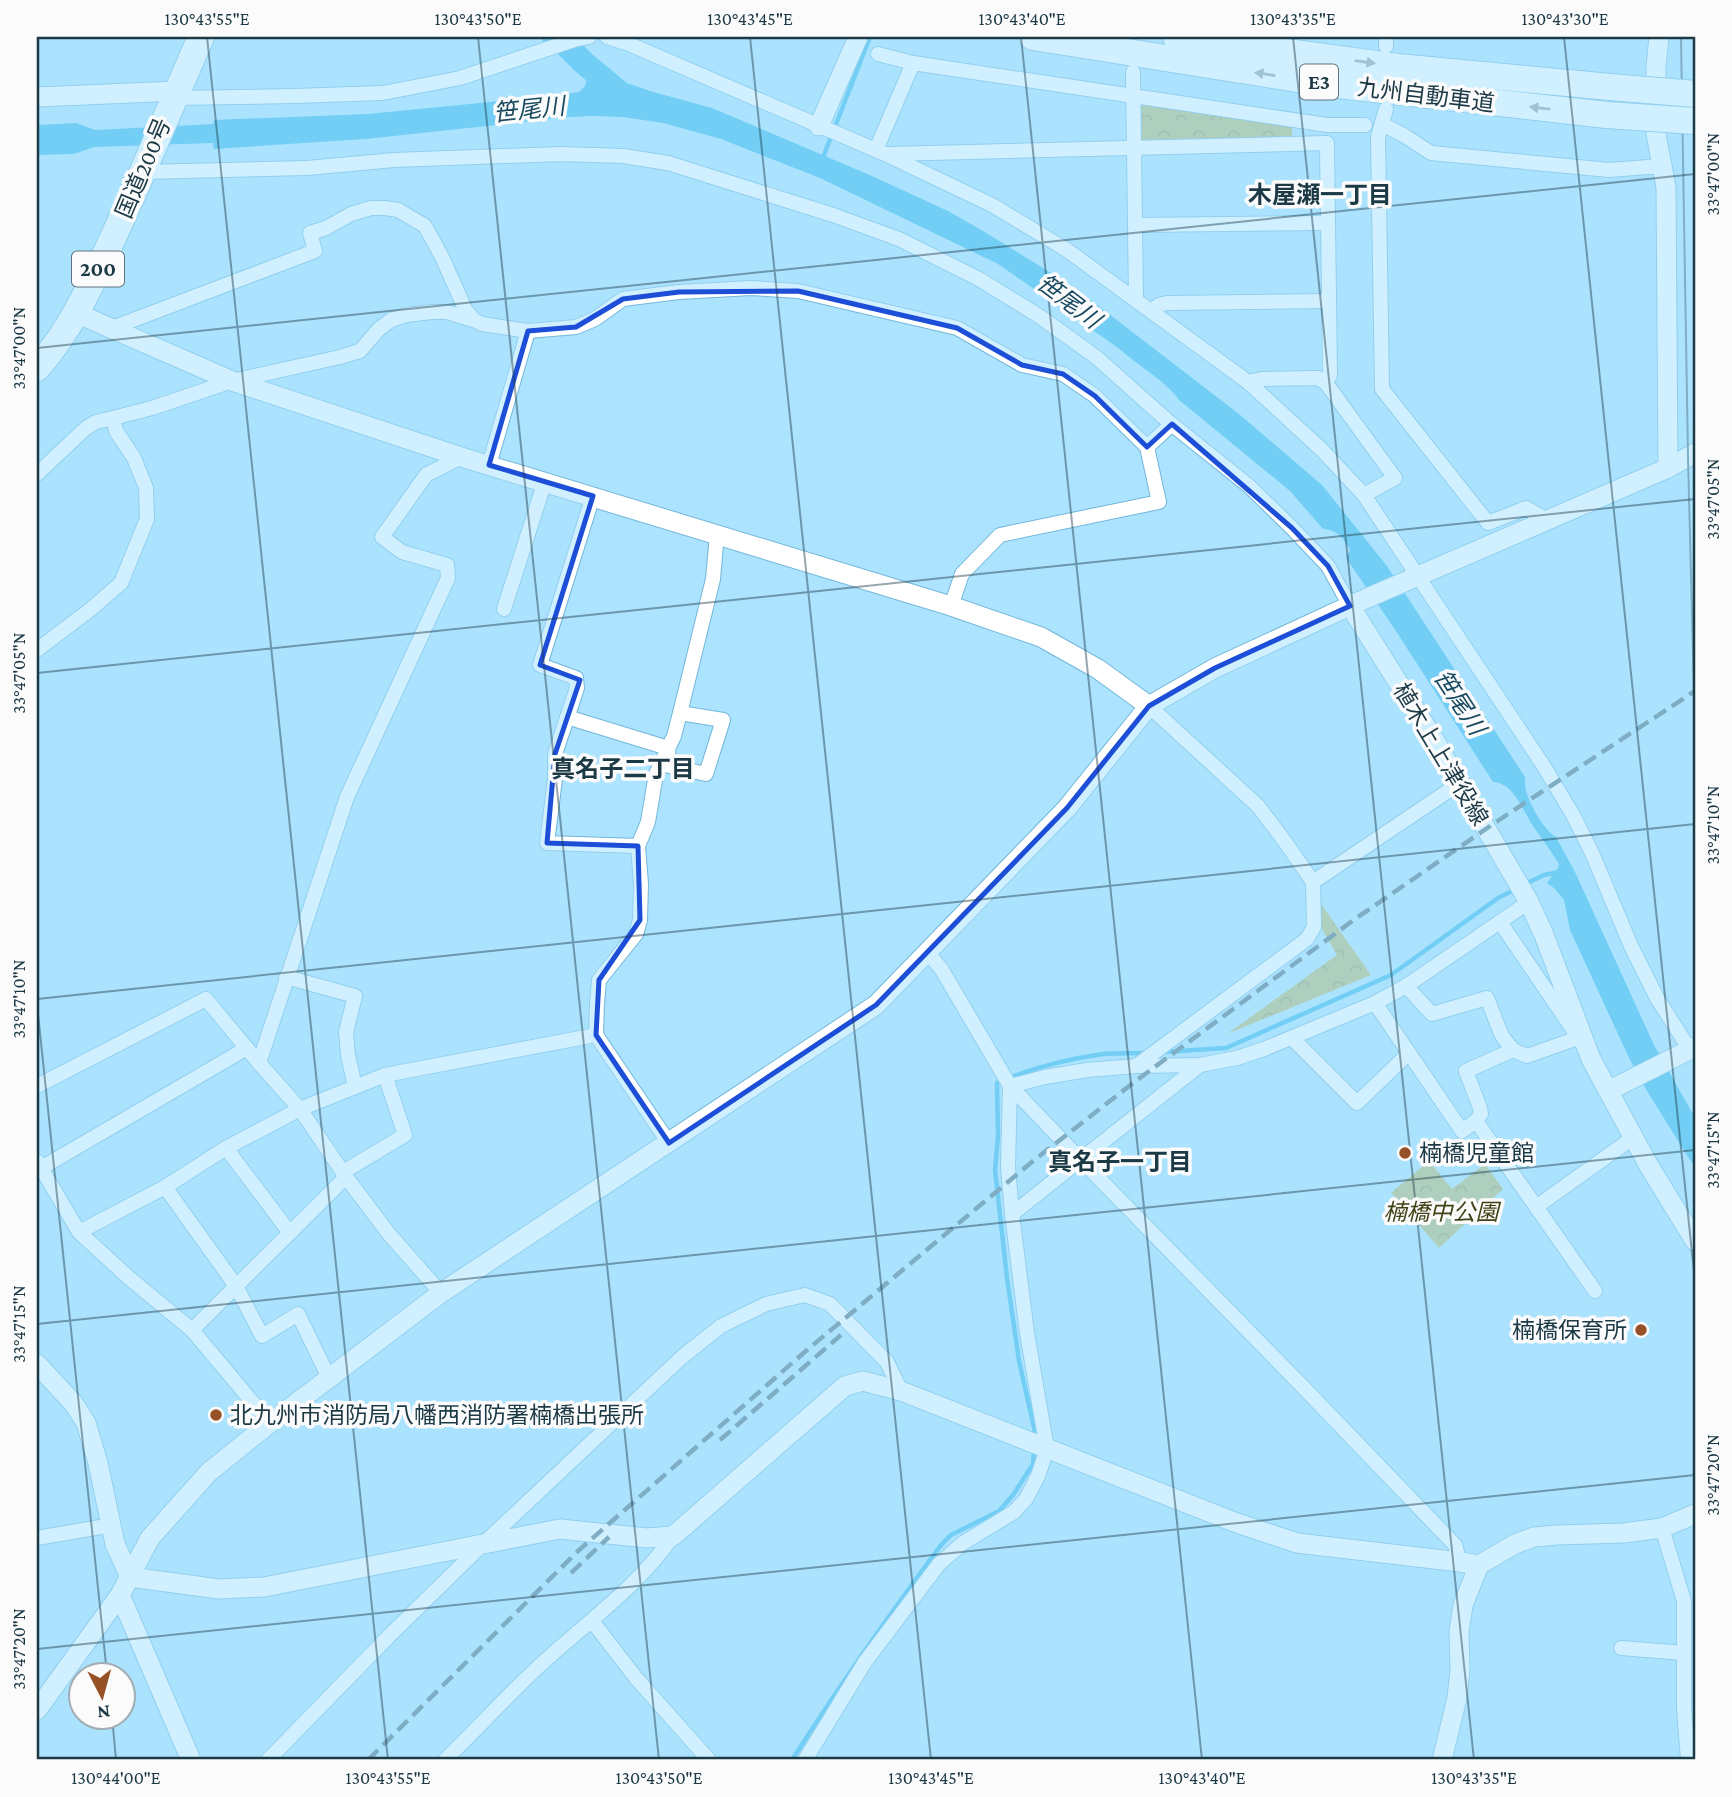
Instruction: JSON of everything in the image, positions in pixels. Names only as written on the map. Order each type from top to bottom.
[{"type":"highway","name":"国道200号","points":[[37,368],[64,334],[93,280],[201,37]]},
{"type":"highway","name":"九州自動車道","points":[[1033,37],[1329,83],[1608,115],[1695,121]]},
{"type":"highway","name":"九州自動車道","points":[[1176,37],[1398,67],[1695,94]]},
{"type":"street","points":[[37,97],[174,99],[383,93],[460,78],[589,37]]},
{"type":"street","points":[[607,37],[880,152],[992,205],[1067,250],[1248,382],[1322,450],[1364,495],[1415,578],[1536,754],[1573,815],[1657,998],[1689,1050],[1614,1088]]},
{"type":"street","points":[[829,131],[858,37]]},
{"type":"street","points":[[1659,37],[1656,66],[1656,134],[1666,187],[1668,468]]},
{"type":"street","points":[[878,54],[913,63],[1327,125],[1365,125]]},
{"type":"street","points":[[880,152],[913,63]]},
{"type":"street","points":[[1133,72],[1136,300]]},
{"type":"street","points":[[1386,109],[1378,137],[1382,389],[1489,523],[1526,508],[1549,521]]},
{"type":"street","points":[[1382,124],[1431,153],[1609,170],[1662,166]]},
{"type":"street","points":[[1326,383],[1329,374],[1327,125]]},
{"type":"street","points":[[880,152],[1327,144]]},
{"type":"street","points":[[145,168],[307,168],[394,160],[562,154],[623,156],[668,163],[833,215],[899,239],[979,279],[1040,316],[1096,357],[1172,424],[1249,486],[1328,566],[1354,604]]},
{"type":"street","points":[[112,328],[315,251],[310,233],[371,208],[398,210],[425,226],[466,311],[474,320]]},
{"type":"street","points":[[1135,225],[1328,223]]},
{"type":"street","points":[[37,474],[86,428],[96,422],[152,408],[232,381],[360,351],[379,329],[391,320],[406,315],[447,312],[482,324],[528,331],[576,327],[623,299],[679,292],[751,288],[798,291],[957,328],[1022,365],[1063,374],[1095,396],[1147,447],[1159,502],[1000,534],[962,574],[951,606]]},
{"type":"street","points":[[1151,311],[1167,303],[1329,301]]},
{"type":"street","points":[[76,313],[232,381],[461,457],[951,606],[1041,637],[1098,669],[1149,706],[1258,806],[1313,882],[1314,927],[1307,939],[1136,1066]]},
{"type":"street","points":[[489,465],[528,331]]},
{"type":"street","points":[[1248,382],[1262,379],[1318,378],[1326,383],[1395,478],[1364,495]]},
{"type":"street","points":[[37,650],[121,583],[147,519],[146,488],[134,458],[116,431],[113,418]]},
{"type":"street","points":[[1147,447],[1172,424]]},
{"type":"street","points":[[37,1710],[120,1595],[150,1538],[209,1472],[441,1293],[876,1005],[1067,808],[1149,706],[1215,668],[1354,604],[1668,468],[1695,453]]},
{"type":"street","points":[[259,1063],[347,797],[448,578],[447,565],[402,552],[382,537],[426,475],[461,457]]},
{"type":"street","points":[[504,609],[545,481]]},
{"type":"street","points":[[593,496],[540,665],[576,678],[577,688],[555,754],[555,779],[547,843],[638,846]]},
{"type":"street","points":[[669,1143],[596,1035],[599,980],[636,934],[640,920],[638,846],[648,822],[656,774],[674,736],[680,713],[713,579],[718,534]]},
{"type":"street","name":"植木上上津役線","points":[[1354,604],[1529,902],[1544,935],[1583,1045],[1614,1088],[1634,1137],[1695,1241]]},
{"type":"street","points":[[668,748],[668,766],[706,774],[723,720],[680,713]]},
{"type":"street","points":[[567,718],[668,748]]},
{"type":"street","points":[[1313,882],[1460,783]]},
{"type":"street","points":[[1010,1086],[1087,1070],[1200,1065],[1237,1058],[1375,1003],[1406,986],[1529,902]]},
{"type":"street","points":[[1406,986],[1432,1014],[1487,998],[1502,1036],[1513,1050],[1527,1056],[1583,1045],[1500,922]]},
{"type":"street","points":[[928,953],[942,970],[1010,1086],[1304,1388],[1455,1545],[1470,1564],[1459,1632],[1460,1670],[1457,1698],[1442,1760]]},
{"type":"street","points":[[286,977],[355,996],[346,1032],[355,1087]]},
{"type":"street","points":[[37,1086],[206,999],[300,1109],[344,1175],[389,1234],[441,1293]]},
{"type":"street","points":[[1375,1003],[1462,1131],[1476,1121],[1480,1114],[1466,1071],[1513,1050]]},
{"type":"street","points":[[79,1232],[165,1187],[226,1148],[300,1109],[385,1075],[596,1035]]},
{"type":"street","points":[[1292,1038],[1357,1102],[1409,1054]]},
{"type":"street","points":[[247,1048],[39,1164],[79,1232],[192,1330],[270,1423]]},
{"type":"street","points":[[1012,1214],[1200,1065]]},
{"type":"street","points":[[192,1330],[344,1175],[405,1135],[385,1075]]},
{"type":"street","points":[[805,1760],[865,1662],[939,1564],[963,1543],[1014,1513],[1026,1499],[1038,1476],[1047,1449],[1027,1333],[1012,1214],[1008,1167],[1010,1086]]},
{"type":"street","points":[[1476,1121],[1595,1291]]},
{"type":"street","points":[[1536,1207],[1634,1137]]},
{"type":"street","points":[[226,1148],[290,1233]]},
{"type":"street","points":[[165,1187],[236,1286],[262,1336],[298,1314],[329,1378]]},
{"type":"street","points":[[268,1760],[482,1545],[682,1357],[721,1326],[766,1304],[805,1295],[830,1304],[887,1362],[901,1391]]},
{"type":"street","points":[[37,1364],[75,1404],[86,1423],[116,1544],[130,1577]]},
{"type":"street","points":[[445,1760],[537,1668],[592,1621],[656,1559],[673,1536],[845,1386],[863,1381],[901,1391],[1237,1523],[1297,1543],[1470,1564],[1534,1537],[1624,1533],[1662,1528],[1695,1514]]},
{"type":"street","points":[[37,1538],[111,1525]]},
{"type":"street","points":[[1662,1528],[1684,1601],[1684,1709],[1688,1760]]},
{"type":"street","points":[[130,1577],[219,1589],[264,1587],[560,1529],[647,1538],[673,1536]]},
{"type":"street","points":[[120,1595],[191,1760]]},
{"type":"street","points":[[592,1621],[636,1678],[709,1760]]},
{"type":"street","points":[[1621,1648],[1684,1653]]},
{"type":"highlighted area","points":[[798,291],[957,328],[1022,365],[1063,374],[1095,396],[1147,447],[1172,424],[1292,528],[1328,566],[1350,606],[1215,668],[1149,706],[1067,808],[876,1005],[669,1143],[596,1035],[599,980],[640,920],[638,846],[547,843],[555,754],[580,680],[540,665],[593,496],[489,465],[528,331],[576,327],[623,299],[679,292]]},
{"type":"green space","points":[[1141,101],[1292,126],[1292,139],[1142,141]]},
{"type":"green space","points":[[1321,904],[1371,975],[1227,1034],[1337,955],[1320,926]]},
{"type":"green space","name":"楠橋中公園","points":[[1429,1161],[1452,1189],[1485,1164],[1503,1189],[1439,1248],[1391,1193]]},
{"type":"water","name":"笹尾川","points":[[586,77],[612,78],[712,108],[948,211],[1056,276],[1096,304],[1239,414],[1322,485],[1387,566],[1525,777],[1526,790],[1532,805],[1543,824],[1556,837],[1575,872],[1654,1045],[1693,1114],[1695,1168],[1629,1058],[1570,930],[1564,900],[1547,883],[1559,864],[1512,792],[1493,782],[1346,558],[1350,550],[1342,538],[1333,531],[1323,529],[1290,491],[1179,400],[1159,380],[1121,350],[998,264],[820,178],[721,139],[663,123],[623,117],[569,117],[366,139],[214,149],[213,143],[94,147],[74,154],[37,155],[37,125],[76,123],[95,130],[213,124],[214,120],[368,114],[579,92],[585,86]]},
{"type":"waterway","points":[[554,37],[625,97]]},
{"type":"waterway","points":[[822,160],[870,37]]},
{"type":"waterway","points":[[1525,884],[1544,875],[1559,872]]},
{"type":"waterway","points":[[1163,1052],[1226,1048],[1391,975],[1498,898],[1514,890]]},
{"type":"waterway","points":[[1035,1438],[1019,1361],[995,1170],[998,1136],[997,1083],[1076,1059],[1103,1054],[1147,1053]]},
{"type":"waterway","points":[[792,1760],[941,1545],[951,1535],[999,1511],[1033,1464],[1034,1450]]},
{"type":"tram line","points":[[1681,37],[1695,732]]},
{"type":"railway","points":[[368,1760],[578,1551],[807,1350],[1033,1161],[1133,1083],[1355,919],[1695,691]]},
{"type":"railway","points":[[720,1440],[841,1335]]},
{"type":"railway","points":[[571,1573],[609,1537]]},
{"type":"place","name":"楠橋児童館","points":[[1405,1153]]},
{"type":"place","name":"楠橋保育所","points":[[1641,1330]]},
{"type":"place","name":"北九州市消防局八幡西消防署楠橋出張所","points":[[216,1415]]},
{"type":"district","name":"木屋瀬一丁目","points":[[1320,194]]},
{"type":"district","name":"真名子二丁目","points":[[623,768]]},
{"type":"district","name":"真名子一丁目","points":[[1120,1161]]}]
